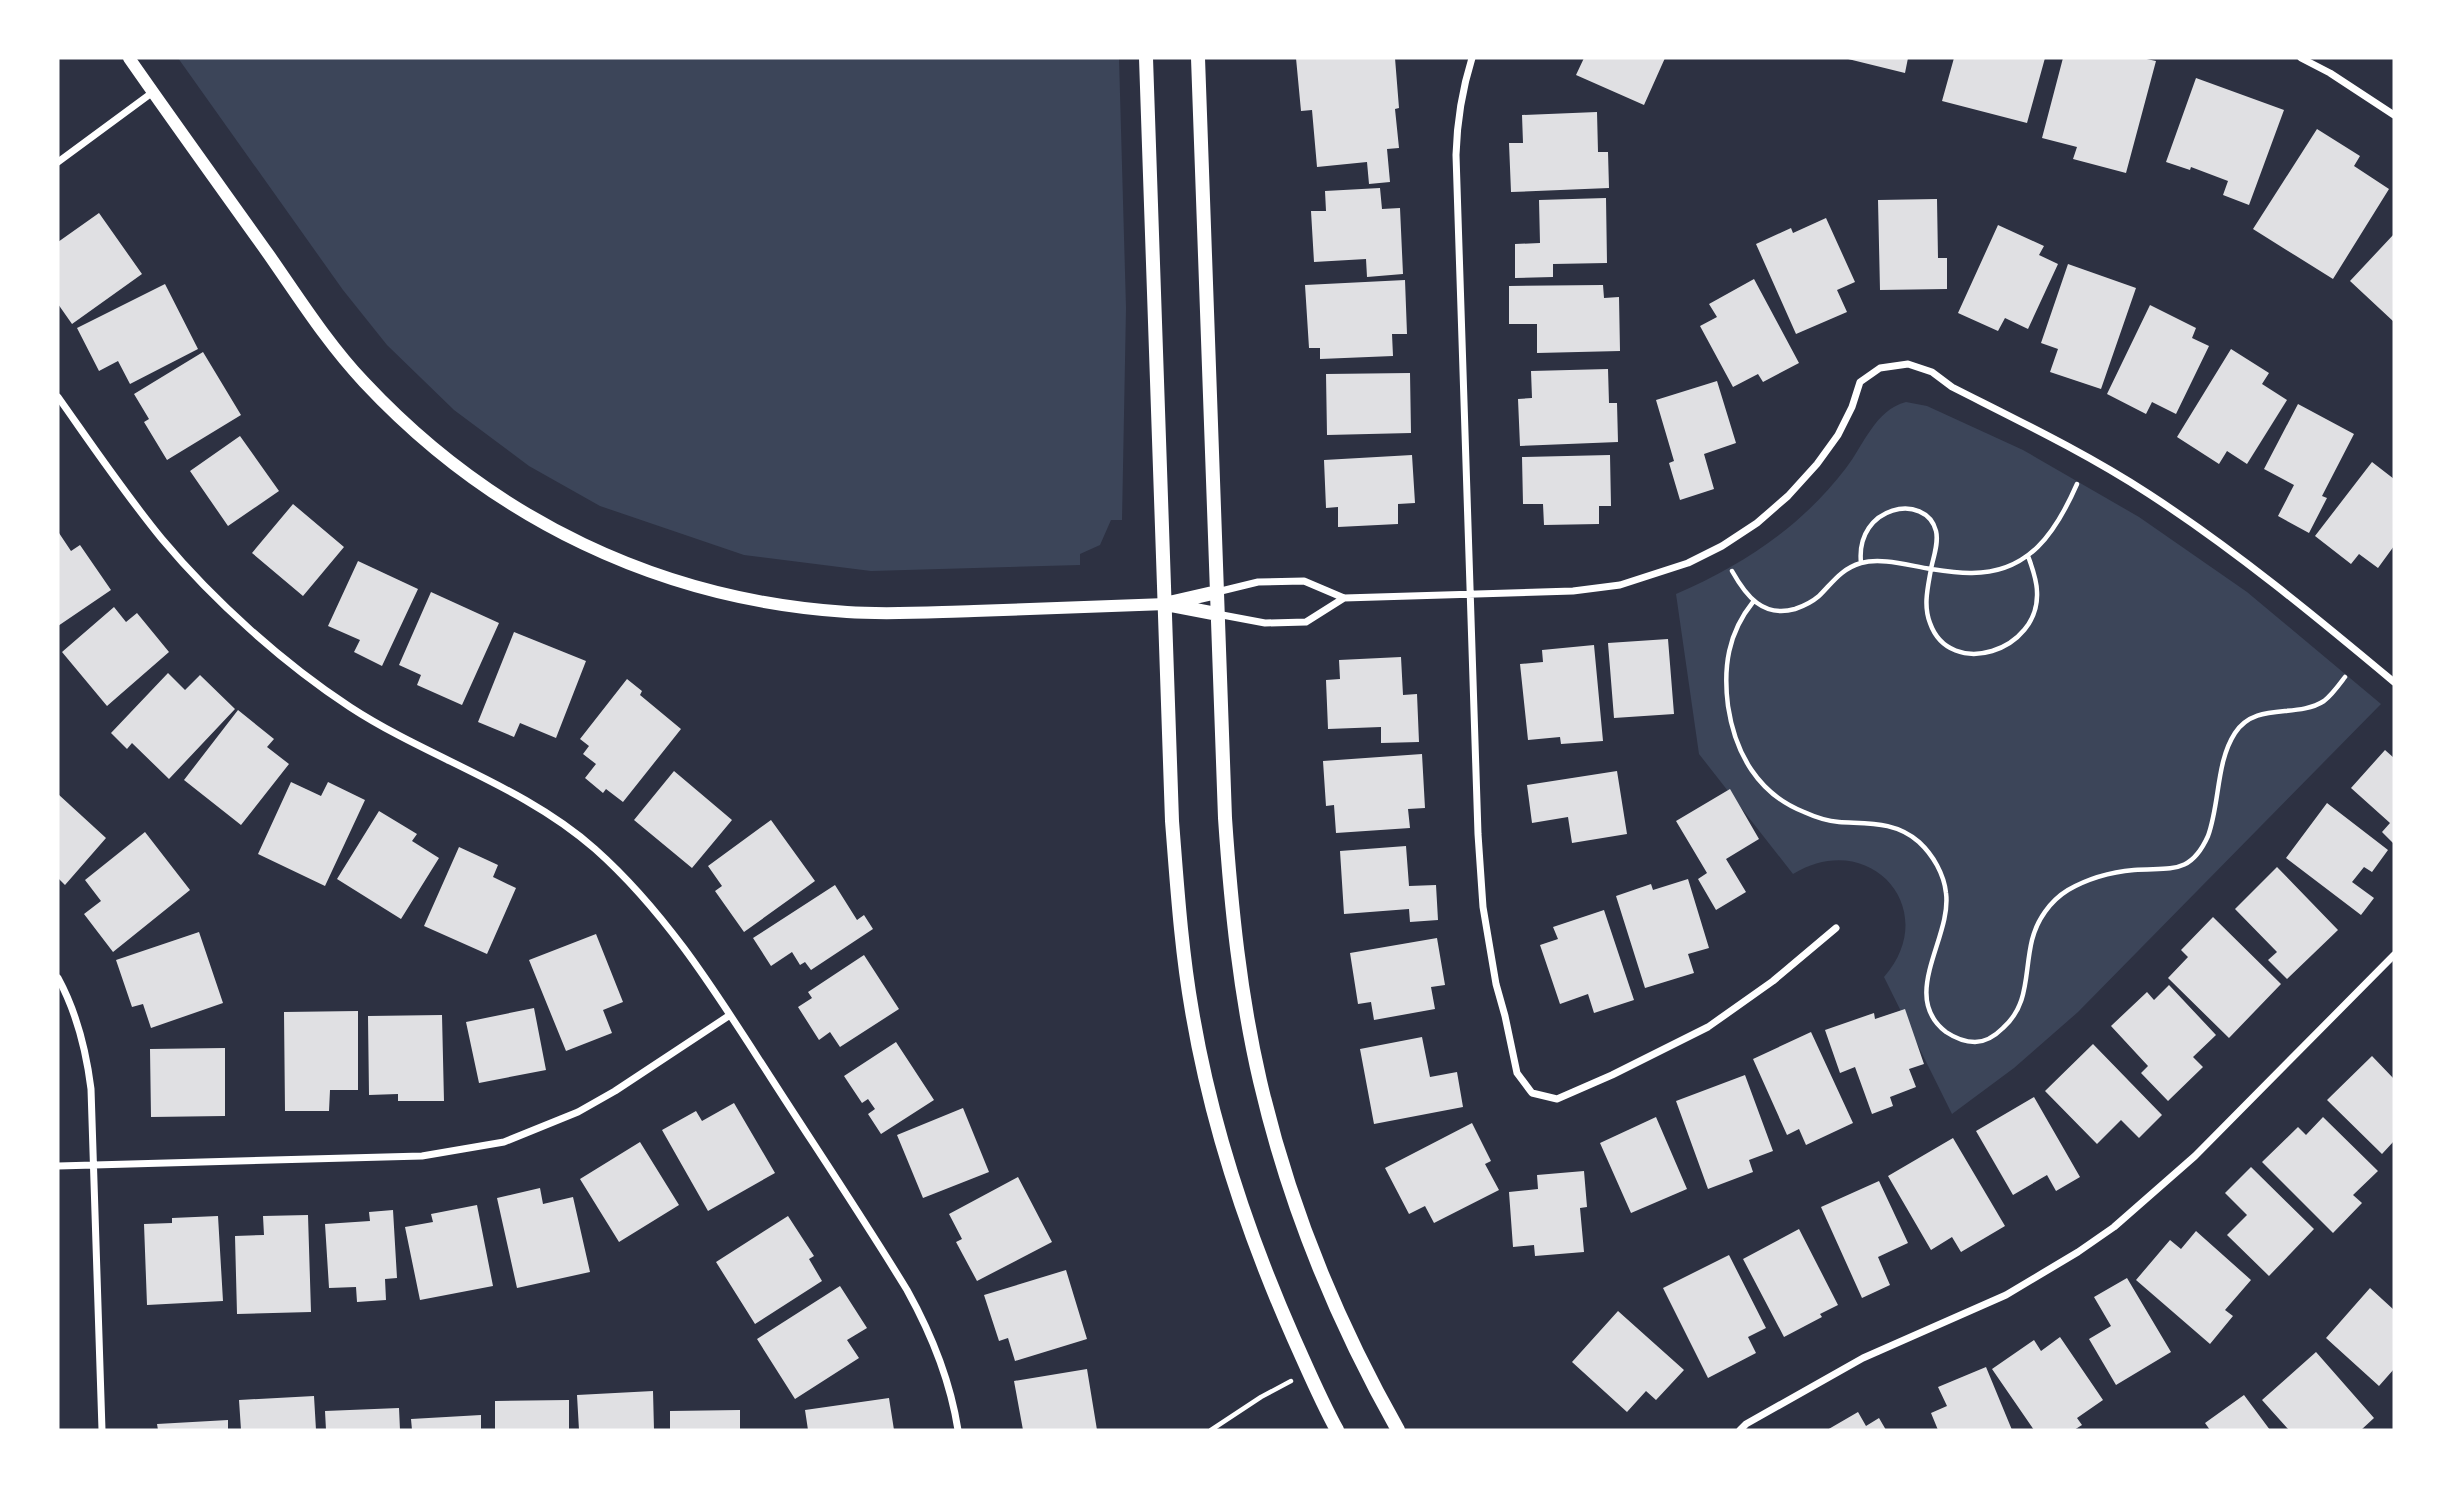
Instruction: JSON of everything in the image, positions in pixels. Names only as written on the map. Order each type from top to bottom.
[{"type":"main road","points":[[1146,58],[1172,821],[1192,1010],[1209,1098],[1229,1165],[1278,1303],[1337,1430]]},
{"type":"main road","points":[[1198,58],[1224,818],[1231,909],[1260,1081],[1300,1213],[1357,1352],[1398,1430]]},
{"type":"main road","points":[[1165,604],[1217,592]]},
{"type":"main road","points":[[1165,604],[1217,614]]},
{"type":"street","points":[[129,58],[320,328],[363,381],[446,458],[550,529],[666,579],[721,594],[779,604],[846,612],[900,613],[1165,604]]},
{"type":"street","points":[[1472,58],[1463,87],[1456,155],[1478,834],[1483,906],[1496,984],[1517,1073],[1532,1093],[1558,1099],[1612,1075],[1708,1027],[1773,981],[1836,928]]},
{"type":"street","points":[[2301,58],[2394,115]]},
{"type":"street","points":[[58,162],[153,92]]},
{"type":"street","points":[[1217,592],[1258,582],[1304,581],[1343,598],[1573,591],[1620,585],[1688,562],[1722,546],[1757,523],[1788,496],[1817,464],[1838,435],[1852,407],[1860,382],[1880,368],[1908,364],[1932,372],[1952,387],[2088,457],[2148,493],[2238,556],[2394,682]]},
{"type":"street","points":[[58,397],[164,541],[234,613],[306,675],[349,706],[399,736],[512,793],[560,823],[591,846],[656,910],[730,1015],[885,1253],[927,1327],[943,1366],[958,1430]]},
{"type":"street","points":[[1217,614],[1265,624],[1306,622],[1343,598]]},
{"type":"street","points":[[1740,1430],[1746,1424],[1863,1358],[2006,1295],[2114,1227],[2196,1156],[2394,955]]},
{"type":"street","points":[[58,978],[76,1018],[86,1051],[91,1089],[102,1430]]},
{"type":"street","points":[[58,1166],[422,1156],[504,1142],[578,1112],[615,1091],[730,1015]]},
{"type":"path","points":[[1732,571],[1754,602],[1773,611],[1786,611],[1799,608],[1820,595],[1843,570],[1861,563],[1883,562],[1970,573],[2001,569],[2028,556],[2045,541],[2054,530],[2077,484]]},
{"type":"path","points":[[1861,563],[1861,544],[1865,532],[1883,513],[1908,509],[1930,519],[1936,528],[1937,538],[1926,600],[1930,623],[1936,635],[1946,645],[1977,654],[2006,647],[2019,637],[2030,623],[2036,606],[2037,592],[2028,556]]},
{"type":"path","points":[[1754,602],[1741,617],[1726,659],[1728,708],[1746,763],[1757,780],[1772,795],[1794,808],[1821,819],[1837,822],[1886,824],[1918,842],[1931,856],[1941,873],[1946,894],[1942,928],[1928,976],[1926,1001],[1930,1013],[1943,1029],[1953,1037],[1973,1042],[1989,1039],[2016,1014],[2026,987],[2032,939],[2051,903],[2070,889],[2106,876],[2136,870],[2170,870],[2189,863],[2208,836],[2226,753],[2234,734],[2241,726],[2268,712],[2314,706],[2325,700],[2345,677]]},
{"type":"path","points":[[1212,1430],[1261,1397],[1308,1371]]},
{"type":"shaded area","points":[[178,58],[1119,58],[1126,308],[1122,520],[1111,520],[1100,545],[1080,554],[1080,565],[871,571],[744,555],[600,506],[529,466],[454,410],[387,345],[343,290]]},
{"type":"shaded area","points":[[1906,402],[1927,406],[2023,450],[2139,517],[2247,592],[2381,704],[2078,1012],[2014,1068],[1952,1114],[1884,977],[1900,951],[1906,926],[1901,903],[1890,883],[1871,868],[1848,861],[1821,862],[1793,874],[1699,754],[1676,594],[1747,557],[1790,526],[1829,489],[1878,420],[1895,406]]},
{"type":"building","points":[[1296,58],[1395,58],[1399,108],[1395,109],[1399,148],[1387,149],[1390,182],[1369,184],[1367,162],[1317,167],[1312,110],[1301,111]]},
{"type":"building","points":[[1584,58],[1665,58],[1644,105],[1576,75]]},
{"type":"building","points":[[1844,58],[1908,58],[1905,73]]},
{"type":"building","points":[[1954,58],[2045,58],[2027,123],[1942,101]]},
{"type":"building","points":[[2063,58],[2142,58],[2156,61],[2126,173],[2073,159],[2077,147],[2042,138]]},
{"type":"building","points":[[2196,78],[2284,110],[2249,205],[2223,195],[2228,181],[2191,167],[2190,170],[2166,162]]},
{"type":"building","points":[[1597,112],[1598,152],[1608,152],[1609,188],[1511,192],[1509,143],[1523,143],[1522,115]]},
{"type":"building","points":[[2317,129],[2360,156],[2354,166],[2389,189],[2333,279],[2253,229]]},
{"type":"building","points":[[1380,188],[1382,209],[1400,208],[1403,274],[1367,277],[1366,259],[1314,262],[1311,211],[1326,211],[1325,191]]},
{"type":"building","points":[[1606,198],[1607,263],[1553,264],[1553,277],[1515,278],[1515,244],[1540,243],[1539,200]]},
{"type":"building","points":[[1937,199],[1938,258],[1947,258],[1947,289],[1880,290],[1878,200]]},
{"type":"building","points":[[99,213],[142,274],[72,324],[58,304],[58,242]]},
{"type":"building","points":[[1826,218],[1855,282],[1837,290],[1847,312],[1796,334],[1756,244],[1791,228],[1793,233]]},
{"type":"building","points":[[1998,225],[2044,246],[2039,255],[2058,264],[2028,329],[2005,318],[1998,331],[1958,313]]},
{"type":"building","points":[[2394,234],[2394,322],[2350,281]]},
{"type":"building","points":[[2068,264],[2136,288],[2101,389],[2050,372],[2058,349],[2041,343]]},
{"type":"building","points":[[1754,279],[1799,363],[1763,382],[1758,374],[1733,387],[1700,326],[1717,317],[1709,304]]},
{"type":"building","points":[[1405,280],[1407,334],[1392,334],[1393,356],[1320,359],[1320,348],[1309,348],[1305,285]]},
{"type":"building","points":[[165,284],[198,349],[130,384],[118,361],[99,371],[77,328]]},
{"type":"building","points":[[1603,285],[1604,298],[1619,297],[1620,351],[1537,353],[1537,324],[1509,324],[1509,286]]},
{"type":"building","points":[[2150,305],[2196,328],[2192,338],[2209,346],[2176,414],[2152,402],[2146,414],[2107,394]]},
{"type":"building","points":[[2231,349],[2269,373],[2262,384],[2287,400],[2247,464],[2227,451],[2219,464],[2177,437]]},
{"type":"building","points":[[203,352],[241,415],[167,460],[144,422],[149,419],[134,394]]},
{"type":"building","points":[[1608,369],[1609,403],[1617,403],[1618,442],[1520,446],[1518,399],[1532,398],[1531,371]]},
{"type":"building","points":[[1410,373],[1411,433],[1327,435],[1326,374]]},
{"type":"building","points":[[1717,381],[1736,443],[1704,454],[1714,489],[1680,500],[1669,463],[1674,461],[1656,400]]},
{"type":"building","points":[[2298,404],[2354,434],[2322,496],[2327,498],[2309,533],[2278,516],[2294,485],[2264,469]]},
{"type":"building","points":[[240,436],[279,491],[228,526],[190,471]]},
{"type":"building","points":[[1412,455],[1415,503],[1398,504],[1398,524],[1338,527],[1338,507],[1326,508],[1324,460]]},
{"type":"building","points":[[1610,455],[1611,506],[1599,506],[1599,524],[1544,525],[1543,504],[1523,504],[1522,457]]},
{"type":"building","points":[[2372,462],[2394,479],[2394,546],[2378,568],[2359,554],[2351,564],[2315,536]]},
{"type":"building","points":[[293,504],[344,547],[303,596],[252,553]]},
{"type":"building","points":[[59,533],[71,551],[80,545],[111,590],[58,626]]},
{"type":"building","points":[[358,561],[418,589],[382,666],[354,652],[360,640],[328,626]]},
{"type":"building","points":[[431,592],[499,623],[462,705],[417,685],[421,675],[399,665]]},
{"type":"building","points":[[114,607],[126,622],[137,613],[169,652],[107,706],[62,652]]},
{"type":"building","points":[[514,632],[586,661],[556,738],[520,723],[514,737],[478,722]]},
{"type":"building","points":[[1668,639],[1674,714],[1614,718],[1608,643]]},
{"type":"building","points":[[1594,645],[1603,741],[1561,744],[1560,737],[1528,740],[1520,664],[1543,662],[1542,650]]},
{"type":"building","points":[[1401,657],[1403,695],[1417,694],[1419,742],[1381,743],[1381,727],[1328,729],[1326,680],[1340,679],[1339,660]]},
{"type":"building","points":[[168,673],[185,690],[200,675],[235,709],[169,779],[132,743],[127,749],[111,733]]},
{"type":"building","points":[[627,679],[642,691],[640,695],[681,729],[623,802],[606,789],[603,793],[585,778],[596,764],[583,754],[589,746],[580,739]]},
{"type":"building","points":[[238,710],[274,739],[267,747],[289,764],[241,825],[184,780]]},
{"type":"building","points":[[2385,750],[2394,758],[2394,844],[2382,832],[2390,823],[2351,788]]},
{"type":"building","points":[[1422,754],[1425,808],[1408,809],[1410,828],[1336,833],[1334,805],[1326,806],[1323,761]]},
{"type":"building","points":[[674,771],[732,820],[692,868],[634,820]]},
{"type":"building","points":[[1617,771],[1627,834],[1572,843],[1568,817],[1532,823],[1527,785]]},
{"type":"building","points":[[291,782],[321,796],[328,782],[365,800],[325,886],[258,854]]},
{"type":"building","points":[[1730,789],[1759,839],[1726,859],[1746,892],[1716,910],[1698,879],[1707,873],[1676,821]]},
{"type":"building","points":[[58,794],[106,838],[65,885],[58,878]]},
{"type":"building","points":[[2327,803],[2388,850],[2372,872],[2364,867],[2352,882],[2374,898],[2361,915],[2286,858]]},
{"type":"building","points":[[379,811],[417,834],[412,841],[439,858],[401,919],[337,879]]},
{"type":"building","points":[[771,820],[815,881],[744,932],[715,891],[722,886],[708,866]]},
{"type":"building","points":[[145,832],[190,890],[113,952],[84,914],[101,901],[85,880]]},
{"type":"building","points":[[1406,846],[1409,886],[1436,885],[1438,920],[1410,922],[1409,909],[1344,914],[1340,851]]},
{"type":"building","points":[[459,847],[498,865],[493,877],[516,888],[487,954],[424,926]]},
{"type":"building","points":[[2277,867],[2338,930],[2287,979],[2268,960],[2277,952],[2235,909]]},
{"type":"building","points":[[1688,879],[1709,948],[1688,954],[1694,973],[1645,988],[1616,896],[1651,884],[1653,890]]},
{"type":"building","points":[[835,885],[857,920],[864,915],[873,929],[811,970],[805,962],[800,965],[792,952],[771,966],[753,938]]},
{"type":"building","points":[[1604,910],[1634,1000],[1594,1013],[1588,994],[1560,1004],[1540,945],[1558,939],[1553,927]]},
{"type":"building","points":[[2213,917],[2281,984],[2229,1038],[2168,978],[2188,957],[2181,950]]},
{"type":"building","points":[[199,932],[223,1003],[151,1028],[143,1004],[132,1007],[116,960]]},
{"type":"building","points":[[596,934],[623,1002],[603,1010],[612,1033],[566,1051],[529,960]]},
{"type":"building","points":[[1437,938],[1445,985],[1431,987],[1435,1009],[1374,1020],[1371,1002],[1358,1004],[1350,953]]},
{"type":"building","points":[[864,955],[899,1009],[840,1047],[830,1032],[819,1040],[798,1007],[812,998],[808,992]]},
{"type":"building","points":[[2169,985],[2216,1035],[2193,1057],[2203,1067],[2168,1101],[2141,1073],[2148,1066],[2111,1026],[2147,992],[2154,1000]]},
{"type":"building","points":[[534,1008],[546,1070],[479,1083],[466,1022]]},
{"type":"building","points":[[1905,1009],[1924,1064],[1909,1069],[1916,1087],[1890,1097],[1893,1106],[1872,1114],[1855,1067],[1840,1073],[1825,1030],[1874,1013],[1875,1019]]},
{"type":"building","points":[[358,1011],[358,1090],[330,1090],[329,1111],[285,1111],[284,1012]]},
{"type":"building","points":[[442,1015],[444,1101],[398,1101],[398,1094],[369,1095],[368,1016]]},
{"type":"building","points":[[1811,1032],[1853,1123],[1806,1145],[1799,1129],[1787,1135],[1753,1059]]},
{"type":"building","points":[[1422,1037],[1430,1077],[1457,1072],[1463,1107],[1374,1124],[1360,1049]]},
{"type":"building","points":[[896,1042],[934,1100],[881,1134],[868,1114],[875,1109],[868,1099],[862,1103],[844,1076]]},
{"type":"building","points":[[2093,1044],[2162,1115],[2139,1138],[2121,1120],[2097,1144],[2045,1091]]},
{"type":"building","points":[[225,1048],[225,1116],[151,1117],[150,1049]]},
{"type":"building","points":[[2372,1056],[2394,1079],[2394,1141],[2382,1154],[2327,1100]]},
{"type":"building","points":[[1745,1075],[1773,1151],[1749,1160],[1753,1172],[1708,1189],[1676,1101]]},
{"type":"building","points":[[2034,1097],[2080,1177],[2056,1191],[2047,1175],[2013,1195],[1976,1131]]},
{"type":"building","points":[[734,1103],[775,1173],[708,1211],[662,1130],[696,1111],[702,1121]]},
{"type":"building","points":[[963,1108],[989,1172],[923,1198],[897,1135]]},
{"type":"building","points":[[1656,1117],[1687,1189],[1631,1213],[1600,1143]]},
{"type":"building","points":[[2323,1117],[2378,1171],[2353,1195],[2362,1203],[2333,1233],[2262,1162],[2298,1127],[2306,1135]]},
{"type":"building","points":[[1472,1123],[1491,1161],[1485,1164],[1499,1190],[1434,1223],[1425,1206],[1409,1214],[1385,1168]]},
{"type":"building","points":[[1953,1138],[2005,1226],[1961,1252],[1952,1237],[1931,1250],[1888,1176]]},
{"type":"building","points":[[640,1142],[679,1205],[619,1242],[580,1179]]},
{"type":"building","points":[[2251,1167],[2314,1229],[2269,1276],[2227,1235],[2247,1215],[2225,1193]]},
{"type":"building","points":[[1584,1171],[1587,1207],[1580,1208],[1584,1252],[1535,1256],[1534,1245],[1513,1247],[1509,1192],[1538,1189],[1537,1175]]},
{"type":"building","points":[[1018,1177],[1052,1242],[977,1281],[956,1242],[962,1239],[949,1214]]},
{"type":"building","points":[[1879,1181],[1908,1243],[1878,1257],[1890,1285],[1862,1298],[1821,1207]]},
{"type":"building","points":[[540,1188],[543,1204],[573,1197],[590,1272],[517,1288],[497,1198]]},
{"type":"building","points":[[477,1205],[493,1286],[420,1300],[405,1227],[433,1222],[431,1214]]},
{"type":"building","points":[[393,1210],[397,1278],[385,1279],[386,1300],[357,1302],[356,1287],[329,1288],[325,1224],[370,1221],[369,1212]]},
{"type":"building","points":[[308,1215],[311,1312],[237,1314],[235,1236],[264,1235],[263,1216]]},
{"type":"building","points":[[218,1216],[223,1301],[147,1305],[144,1224],[172,1223],[172,1218]]},
{"type":"building","points":[[788,1216],[814,1256],[809,1259],[822,1281],[755,1324],[716,1262]]},
{"type":"building","points":[[1799,1229],[1838,1305],[1820,1314],[1822,1317],[1784,1337],[1743,1259]]},
{"type":"building","points":[[2196,1231],[2251,1280],[2225,1310],[2233,1316],[2210,1344],[2136,1280],[2170,1240],[2181,1249]]},
{"type":"building","points":[[1729,1255],[1766,1328],[1748,1337],[1756,1353],[1708,1378],[1663,1288]]},
{"type":"building","points":[[1066,1270],[1087,1339],[1015,1361],[1008,1338],[999,1341],[984,1295]]},
{"type":"building","points":[[2127,1278],[2171,1352],[2116,1385],[2089,1339],[2111,1326],[2094,1297]]},
{"type":"building","points":[[840,1286],[867,1328],[847,1340],[859,1358],[795,1399],[757,1339]]},
{"type":"building","points":[[2370,1288],[2394,1310],[2394,1369],[2379,1386],[2326,1338]]},
{"type":"building","points":[[1618,1311],[1684,1370],[1656,1400],[1646,1391],[1627,1412],[1572,1362]]},
{"type":"building","points":[[2060,1337],[2103,1400],[2077,1418],[2082,1425],[2074,1430],[2034,1430],[1992,1369],[2034,1340],[2041,1351]]},
{"type":"building","points":[[2316,1352],[2374,1418],[2361,1430],[2289,1430],[2262,1400]]},
{"type":"building","points":[[1986,1367],[2012,1430],[1938,1430],[1931,1413],[1947,1406],[1938,1387]]},
{"type":"building","points":[[1087,1369],[1097,1430],[1023,1430],[1014,1381]]},
{"type":"building","points":[[653,1391],[654,1430],[579,1430],[577,1395]]},
{"type":"building","points":[[2244,1395],[2270,1430],[2210,1430],[2205,1423]]},
{"type":"building","points":[[314,1396],[316,1430],[241,1430],[239,1400]]},
{"type":"building","points":[[889,1398],[894,1430],[808,1430],[805,1410]]},
{"type":"building","points":[[569,1400],[569,1430],[495,1430],[495,1401]]},
{"type":"building","points":[[399,1408],[400,1430],[326,1430],[325,1411]]},
{"type":"building","points":[[740,1410],[740,1430],[670,1430],[670,1411]]},
{"type":"building","points":[[1858,1412],[1866,1426],[1879,1418],[1886,1430],[1827,1430]]},
{"type":"building","points":[[481,1415],[481,1430],[412,1430],[411,1419]]},
{"type":"building","points":[[228,1420],[228,1430],[158,1430],[157,1424]]}]
